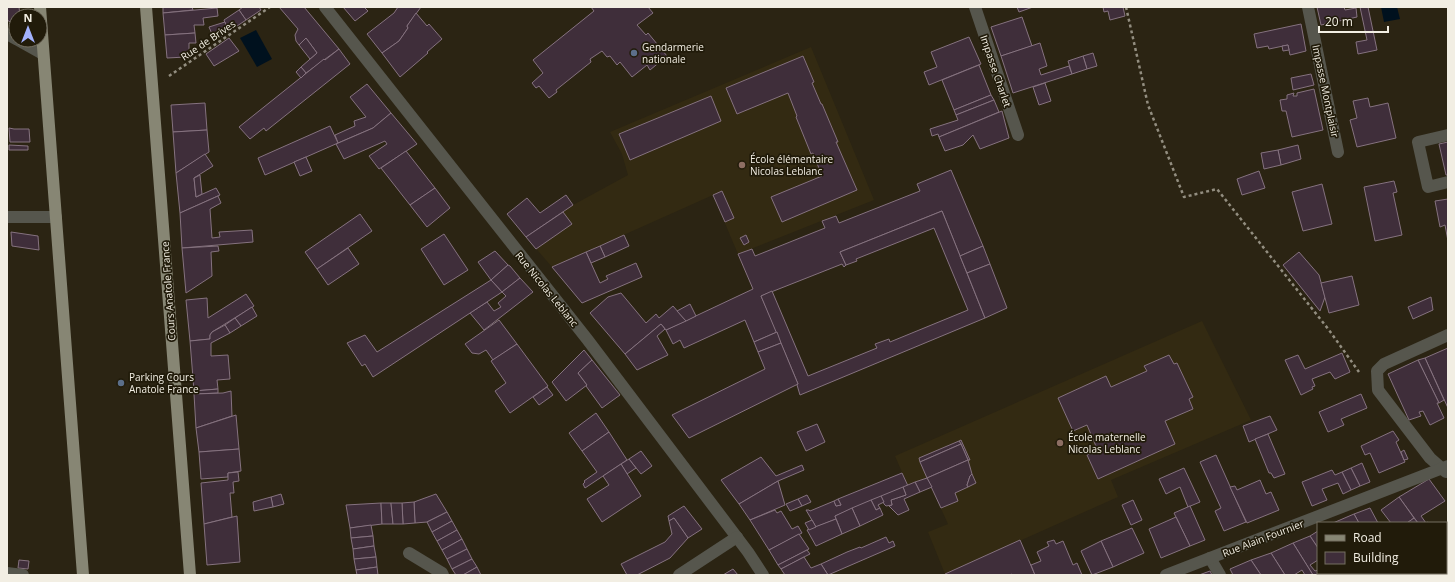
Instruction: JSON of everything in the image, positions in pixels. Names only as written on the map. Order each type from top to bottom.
[{"type":"main road","points":[[40,7],[83,575]]},
{"type":"main road","name":"Cours Anatole France","points":[[146,7],[190,575]]},
{"type":"street","name":"Rue Nicolas Leblanc","points":[[325,7],[587,339],[764,575]]},
{"type":"street","name":"Impasse Charlet","points":[[975,7],[1018,135]]},
{"type":"street","name":"Impasse Montplaisir","points":[[1308,7],[1338,152]]},
{"type":"street","points":[[33,48],[43,54]]},
{"type":"street","points":[[1448,135],[1418,142],[1428,187],[1448,182]]},
{"type":"street","points":[[7,217],[56,217]]},
{"type":"street","points":[[1446,469],[1430,458],[1378,390],[1377,371],[1384,364],[1448,335]]},
{"type":"street","name":"Rue Alain Fournier","points":[[1166,575],[1446,469]]},
{"type":"street","points":[[678,575],[737,537]]},
{"type":"street","points":[[409,553],[442,573],[442,575]]},
{"type":"street","points":[[1210,558],[1220,575]]},
{"type":"street","points":[[7,573],[22,575]]},
{"type":"path","name":"Rue de Brives","points":[[152,80],[169,76],[270,7]]},
{"type":"path","points":[[1126,7],[1148,105],[1184,197],[1217,189],[1329,330],[1361,375]]},
{"type":"shaded area","name":"École élémentaire Nicolas Leblanc","points":[[811,47],[874,200],[738,254],[713,195],[552,267],[526,237],[573,205],[628,175],[622,154],[610,132]]},
{"type":"shaded area","name":"École maternelle Nicolas Leblanc","points":[[1202,321],[1251,420],[1111,480],[1118,497],[945,574],[928,532],[948,524],[927,478],[908,486],[895,456]]},
{"type":"water","points":[[1381,7],[1397,7],[1400,19],[1384,22]]},
{"type":"water","points":[[256,30],[272,59],[257,67],[240,38]]},
{"type":"building","points":[[7,7],[19,7],[8,8],[7,20]]},
{"type":"building","points":[[163,7],[192,7],[193,10],[163,13]]},
{"type":"building","points":[[243,7],[259,7],[261,10],[246,20],[239,10]]},
{"type":"building","points":[[279,7],[304,7],[339,49],[306,73],[301,67],[317,53],[306,38],[299,45],[296,41],[295,35],[298,29]]},
{"type":"building","points":[[343,7],[364,7],[368,11],[355,21]]},
{"type":"building","points":[[398,7],[421,7],[407,26],[408,28],[399,41],[382,53],[367,34],[394,13]]},
{"type":"building","name":"Gendarmerie nationale","points":[[591,7],[648,7],[653,13],[637,25],[646,35],[648,33],[667,56],[650,70],[647,65],[632,77],[620,62],[617,65],[610,56],[607,57],[602,51],[590,59],[591,62],[556,90],[557,92],[549,98],[539,86],[536,88],[532,83],[543,73],[533,60],[594,11]]},
{"type":"building","points":[[1017,7],[1033,7],[1019,12]]},
{"type":"building","points":[[1103,7],[1123,7],[1125,16],[1110,20],[1108,11],[1104,12]]},
{"type":"building","points":[[1317,7],[1344,7],[1345,10],[1356,8],[1357,17],[1321,25]]},
{"type":"building","points":[[1360,7],[1368,7],[1377,50],[1358,54],[1356,42],[1367,40]]},
{"type":"building","points":[[217,8],[218,16],[203,18],[204,25],[194,25],[195,33],[165,35],[163,13]]},
{"type":"building","points":[[239,10],[246,20],[228,32],[224,20]]},
{"type":"building","points":[[416,13],[427,26],[429,24],[442,39],[400,77],[382,53],[399,41]]},
{"type":"building","points":[[1022,17],[1032,46],[1001,56],[991,27]]},
{"type":"building","points":[[225,22],[228,32],[215,41],[209,27]]},
{"type":"building","points":[[1301,24],[1306,51],[1290,55],[1288,45],[1269,49],[1268,46],[1257,48],[1254,34]]},
{"type":"building","points":[[195,33],[196,43],[189,43],[189,54],[186,54],[186,57],[167,58],[165,35]]},
{"type":"building","points":[[969,37],[981,64],[929,85],[924,72],[937,67],[931,52]]},
{"type":"building","points":[[229,38],[239,51],[214,66],[206,54]]},
{"type":"building","points":[[306,38],[317,53],[310,59],[299,45]]},
{"type":"building","points":[[1040,43],[1047,66],[1039,69],[1041,75],[1069,66],[1072,74],[1013,93],[1001,56]]},
{"type":"building","points":[[1288,45],[1289,50],[1283,51],[1282,46]]},
{"type":"building","points":[[339,49],[350,64],[266,131],[264,128],[250,139],[239,127],[324,59],[325,60]]},
{"type":"building","points":[[1093,53],[1097,66],[1087,69],[1083,56]]},
{"type":"building","points":[[803,56],[814,82],[812,83],[857,190],[782,222],[771,197],[822,176],[813,153],[811,154],[788,93],[737,114],[726,88]]},
{"type":"building","points":[[1083,56],[1087,69],[1072,74],[1068,61]]},
{"type":"building","points":[[979,65],[991,95],[954,110],[942,80]]},
{"type":"building","points":[[301,67],[306,73],[301,78],[296,72]]},
{"type":"building","points":[[1311,74],[1314,85],[1293,90],[1291,78]]},
{"type":"building","points":[[1045,83],[1051,101],[1039,105],[1033,87]]},
{"type":"building","points":[[367,84],[391,113],[373,128],[338,143],[335,135],[355,126],[354,121],[366,117],[350,97]]},
{"type":"building","points":[[1314,89],[1323,130],[1292,137],[1286,111],[1282,111],[1280,100],[1287,99],[1287,95],[1294,93],[1293,96],[1297,96],[1297,93]]},
{"type":"building","points":[[991,95],[994,100],[956,115],[954,110]]},
{"type":"building","points":[[711,96],[721,121],[630,160],[619,134]]},
{"type":"building","points":[[1368,98],[1370,107],[1388,103],[1396,138],[1357,147],[1350,120],[1357,118],[1353,101]]},
{"type":"building","points":[[994,100],[999,112],[939,137],[938,134],[932,136],[930,129],[958,120],[956,115]]},
{"type":"building","points":[[205,103],[207,130],[173,132],[171,105]]},
{"type":"building","points":[[1002,111],[1009,138],[980,149],[973,135],[963,145],[945,151],[939,137]]},
{"type":"building","points":[[391,113],[417,144],[379,169],[369,156],[387,144],[385,141],[344,159],[336,144],[373,128]]},
{"type":"building","points":[[330,126],[338,143],[265,175],[258,158]]},
{"type":"building","points":[[9,128],[29,129],[30,142],[10,142]]},
{"type":"building","points":[[207,130],[209,152],[176,173],[173,132]]},
{"type":"building","points":[[1448,142],[1448,175],[1446,175],[1439,144]]},
{"type":"building","points":[[9,145],[28,146],[28,150],[9,150]]},
{"type":"building","points":[[1298,145],[1301,159],[1281,165],[1278,150]]},
{"type":"building","points":[[1278,150],[1281,165],[1264,169],[1261,153]]},
{"type":"building","points":[[406,151],[435,188],[410,205],[381,168]]},
{"type":"building","points":[[205,154],[213,166],[194,178],[196,197],[216,188],[220,195],[180,213],[176,173]]},
{"type":"building","points":[[306,157],[312,171],[300,176],[294,162]]},
{"type":"building","points":[[951,170],[983,246],[960,256],[942,211],[840,252],[846,265],[844,267],[842,264],[761,296],[777,332],[754,342],[745,320],[684,348],[680,340],[673,344],[666,330],[753,289],[738,254],[752,249],[755,256],[825,228],[822,221],[836,216],[839,223],[920,191],[917,184]]},
{"type":"building","points":[[1259,171],[1265,188],[1242,195],[1237,179]]},
{"type":"building","points":[[200,175],[202,194],[196,197],[194,178]]},
{"type":"building","points":[[1394,181],[1397,192],[1393,193],[1402,235],[1375,241],[1364,187]]},
{"type":"building","points":[[1322,184],[1332,224],[1303,231],[1292,192]]},
{"type":"building","points":[[435,188],[450,208],[427,227],[410,205]]},
{"type":"building","points":[[722,191],[734,218],[725,222],[713,195]]},
{"type":"building","points":[[566,195],[573,205],[526,237],[507,214],[527,198],[540,213]]},
{"type":"building","points":[[218,196],[221,203],[210,209],[212,238],[220,237],[219,232],[252,230],[253,242],[182,248],[180,213]]},
{"type":"building","points":[[1448,199],[1448,241],[1445,225],[1440,227],[1435,201]]},
{"type":"building","points":[[942,211],[985,318],[800,395],[798,384],[761,296],[772,291],[808,376],[877,348],[875,344],[889,339],[890,342],[968,310],[934,228],[856,259],[857,261],[846,265],[840,252]]},
{"type":"building","points":[[563,212],[572,224],[536,249],[526,237]]},
{"type":"building","points":[[360,214],[372,231],[317,269],[305,252]]},
{"type":"building","points":[[11,232],[38,236],[39,250],[12,246]]},
{"type":"building","points":[[444,234],[468,270],[444,285],[421,249]]},
{"type":"building","points":[[624,235],[629,246],[605,257],[600,246]]},
{"type":"building","points":[[746,235],[749,242],[744,245],[740,238]]},
{"type":"building","points":[[218,246],[219,251],[211,252],[212,276],[186,293],[182,248]]},
{"type":"building","points":[[600,246],[605,257],[591,263],[586,252]]},
{"type":"building","points":[[983,246],[990,264],[967,273],[960,256]]},
{"type":"building","points":[[348,248],[359,264],[328,285],[317,269]]},
{"type":"building","points":[[495,251],[508,265],[491,280],[478,262]]},
{"type":"building","points":[[586,252],[600,283],[608,279],[606,276],[636,263],[642,277],[582,303],[552,267]]},
{"type":"building","points":[[1299,252],[1319,275],[1325,297],[1320,311],[1283,265]]},
{"type":"building","points":[[990,264],[1007,308],[985,318],[967,273]]},
{"type":"building","points":[[508,265],[520,278],[502,292],[491,280]]},
{"type":"building","points":[[1352,276],[1359,305],[1329,313],[1321,283]]},
{"type":"building","points":[[520,278],[533,292],[484,330],[470,313],[487,302],[494,311],[501,307],[498,303],[506,296],[502,292]]},
{"type":"building","points":[[491,280],[502,292],[373,377],[365,364],[362,366],[347,343],[365,335],[377,352]]},
{"type":"building","points":[[621,293],[646,323],[656,314],[659,318],[673,306],[686,321],[666,330],[661,324],[625,354],[590,313],[608,297]]},
{"type":"building","points":[[246,294],[254,306],[212,332],[210,339],[190,341],[186,300],[207,298],[208,318]]},
{"type":"building","points":[[1431,297],[1433,310],[1413,319],[1408,307]]},
{"type":"building","points":[[690,304],[696,316],[686,321],[677,311]]},
{"type":"building","points":[[252,307],[257,316],[241,326],[235,318]]},
{"type":"building","points":[[235,318],[241,326],[230,333],[225,325]]},
{"type":"building","points":[[499,320],[517,344],[493,360],[486,350],[479,354],[472,353],[465,344]]},
{"type":"building","points":[[661,324],[665,329],[657,336],[668,355],[637,370],[625,354]]},
{"type":"building","points":[[225,325],[230,333],[211,343],[211,356],[228,355],[230,379],[217,380],[218,389],[194,391],[190,341],[210,339],[212,332]]},
{"type":"building","points":[[777,332],[781,343],[758,352],[754,342]]},
{"type":"building","points":[[781,343],[798,384],[689,438],[672,415],[765,369],[758,352]]},
{"type":"building","points":[[517,344],[548,386],[510,413],[495,391],[506,383],[491,361]]},
{"type":"building","points":[[1448,348],[1448,408],[1425,358]]},
{"type":"building","points":[[584,350],[592,360],[578,373],[587,385],[566,401],[552,382]]},
{"type":"building","points":[[1342,353],[1350,372],[1335,379],[1330,372],[1312,379],[1315,386],[1312,387],[1313,389],[1301,395],[1285,360],[1298,355],[1305,369]]},
{"type":"building","points":[[1169,355],[1174,364],[1177,363],[1193,397],[1189,399],[1193,409],[1165,421],[1175,444],[1098,479],[1087,455],[1098,451],[1087,425],[1073,431],[1058,398],[1106,376],[1111,387],[1147,371],[1144,366]]},
{"type":"building","points":[[1425,358],[1444,400],[1439,403],[1418,360]]},
{"type":"building","points":[[592,360],[620,395],[602,408],[578,373]]},
{"type":"building","points":[[1418,360],[1439,403],[1437,403],[1444,418],[1430,425],[1423,411],[1419,412],[1421,416],[1409,420],[1388,374]]},
{"type":"building","points":[[547,387],[553,395],[539,405],[533,397]]},
{"type":"building","points":[[218,389],[218,393],[194,394],[194,391]]},
{"type":"building","points":[[231,391],[232,416],[196,428],[194,394],[223,393]]},
{"type":"building","points":[[1361,394],[1367,408],[1341,419],[1344,425],[1328,432],[1319,412]]},
{"type":"building","points":[[596,413],[609,432],[582,451],[569,433]]},
{"type":"building","points":[[236,415],[239,449],[199,452],[196,428]]},
{"type":"building","points":[[1270,416],[1277,430],[1249,442],[1243,426]]},
{"type":"building","points":[[817,424],[825,442],[806,451],[797,432]]},
{"type":"building","points":[[1393,431],[1399,440],[1396,442],[1405,462],[1379,473],[1370,453],[1365,455],[1361,446]]},
{"type":"building","points":[[609,432],[627,460],[585,488],[583,484],[585,482],[584,481],[597,472],[582,451]]},
{"type":"building","points":[[1268,434],[1285,474],[1274,478],[1271,473],[1269,473],[1255,439]]},
{"type":"building","points":[[961,440],[970,460],[968,460],[959,441]]},
{"type":"building","points":[[959,441],[961,444],[920,462],[919,458]]},
{"type":"building","points":[[961,444],[968,460],[927,478],[920,462]]},
{"type":"building","points":[[239,449],[241,471],[228,473],[228,477],[201,479],[199,452]]},
{"type":"building","points":[[1404,450],[1408,459],[1404,460],[1401,452]]},
{"type":"building","points":[[641,451],[652,466],[641,474],[629,459]]},
{"type":"building","points":[[1216,455],[1246,522],[1224,531],[1215,511],[1221,508],[1200,462]]},
{"type":"building","points":[[761,457],[776,476],[802,465],[804,470],[778,481],[739,504],[721,480]]},
{"type":"building","points":[[629,459],[636,468],[627,474],[621,464]]},
{"type":"building","points":[[968,460],[972,474],[967,485],[968,487],[955,493],[958,501],[941,508],[927,478]]},
{"type":"building","points":[[1362,463],[1370,482],[1360,486],[1351,468]]},
{"type":"building","points":[[621,464],[641,496],[602,522],[587,499],[609,485],[603,476]]},
{"type":"building","points":[[1184,468],[1200,502],[1188,507],[1180,487],[1166,494],[1159,479]]},
{"type":"building","points":[[1351,468],[1360,486],[1351,490],[1342,472]]},
{"type":"building","points":[[1332,470],[1335,475],[1342,472],[1351,490],[1343,494],[1338,483],[1322,489],[1327,500],[1312,506],[1302,482]]},
{"type":"building","points":[[238,472],[239,481],[233,482],[234,493],[230,493],[232,517],[204,524],[201,483],[228,480],[228,473]]},
{"type":"building","points":[[902,473],[908,486],[835,516],[836,519],[816,527],[806,510],[810,511],[834,501],[836,506],[841,505],[838,499]]},
{"type":"building","points":[[972,474],[976,483],[968,487],[967,485]]},
{"type":"building","points":[[927,478],[932,487],[920,492],[915,482]]},
{"type":"building","points":[[1429,479],[1445,501],[1421,516],[1425,522],[1417,522],[1399,497]]},
{"type":"building","points":[[1260,480],[1266,494],[1271,492],[1279,510],[1247,523],[1230,487],[1235,486],[1237,490]]},
{"type":"building","points":[[778,481],[785,505],[750,520],[739,504]]},
{"type":"building","points":[[915,482],[920,492],[904,499],[909,510],[898,515],[889,506],[892,505],[891,500],[906,495],[903,487]]},
{"type":"building","points":[[903,487],[906,495],[891,500],[892,505],[886,506],[884,504],[881,496]]},
{"type":"building","points":[[281,494],[284,504],[273,507],[271,497]]},
{"type":"building","points":[[436,494],[447,512],[427,522],[415,523],[414,502]]},
{"type":"building","points":[[807,495],[811,502],[802,506],[798,499]]},
{"type":"building","points":[[881,496],[884,502],[878,505],[880,508],[876,510],[871,500]]},
{"type":"building","points":[[271,497],[273,507],[254,511],[253,502]]},
{"type":"building","points":[[1399,497],[1414,518],[1408,522],[1390,522],[1381,510]]},
{"type":"building","points":[[798,499],[802,506],[790,511],[786,504]]},
{"type":"building","points":[[838,499],[841,505],[836,506],[834,501]]},
{"type":"building","points":[[871,500],[876,510],[880,508],[883,515],[860,526],[852,508]]},
{"type":"building","points":[[1133,500],[1142,520],[1131,525],[1122,505]]},
{"type":"building","points":[[414,502],[415,523],[403,524],[402,503]]},
{"type":"building","points":[[381,503],[382,524],[350,528],[346,505]]},
{"type":"building","points":[[381,503],[391,503],[393,524],[382,524]]},
{"type":"building","points":[[391,503],[402,503],[403,524],[393,524]]},
{"type":"building","points":[[684,506],[702,529],[688,538],[674,518],[669,521],[668,516]]},
{"type":"building","points":[[1190,506],[1205,540],[1190,546],[1174,513]]},
{"type":"building","points":[[852,508],[860,526],[842,534],[835,516]]},
{"type":"building","points":[[1370,508],[1377,522],[1358,522],[1354,514]]},
{"type":"building","points":[[775,510],[777,513],[781,511],[792,529],[798,526],[802,533],[769,550],[750,520]]},
{"type":"building","points":[[447,512],[452,521],[432,532],[427,522]]},
{"type":"building","points":[[1354,514],[1358,522],[1335,522]]},
{"type":"building","points":[[237,516],[240,562],[207,565],[204,524]]},
{"type":"building","points":[[1176,517],[1190,546],[1161,558],[1149,529]]},
{"type":"building","points":[[674,518],[688,538],[670,558],[637,575],[627,575],[621,564],[665,542],[672,534],[669,521]]},
{"type":"building","points":[[1414,518],[1417,522],[1408,522]]},
{"type":"building","points":[[836,519],[842,534],[816,546],[807,530]]},
{"type":"building","points":[[812,520],[816,527],[809,530],[805,523]]},
{"type":"building","points":[[452,521],[457,530],[437,541],[432,532]]},
{"type":"building","points":[[371,525],[373,536],[351,538],[350,528]]},
{"type":"building","points":[[1132,528],[1144,553],[1113,567],[1101,541]]},
{"type":"building","points":[[457,530],[462,539],[442,550],[437,541]]},
{"type":"building","points":[[1317,532],[1317,546],[1310,536]]},
{"type":"building","points":[[799,534],[809,549],[778,565],[769,550]]},
{"type":"building","points":[[373,536],[374,546],[353,549],[351,538]]},
{"type":"building","points":[[1310,536],[1317,546],[1317,561],[1310,565],[1315,571],[1317,570],[1317,574],[1321,575],[1313,575],[1293,543]]},
{"type":"building","points":[[886,537],[889,543],[893,541],[895,546],[828,575],[821,564],[847,552],[860,547],[861,548]]},
{"type":"building","points":[[462,539],[467,549],[447,559],[442,550]]},
{"type":"building","points":[[1020,540],[1035,575],[945,575],[945,574]]},
{"type":"building","points":[[1054,540],[1056,544],[1063,541],[1073,565],[1077,563],[1082,575],[1035,575],[1031,565],[1041,561],[1037,552],[1049,546],[1047,542]]},
{"type":"building","points":[[1101,541],[1113,567],[1092,575],[1081,551]]},
{"type":"building","points":[[1293,543],[1313,575],[1305,575],[1302,570],[1294,575],[1285,575],[1271,553]]},
{"type":"building","points":[[374,546],[376,557],[354,559],[353,549]]},
{"type":"building","points":[[467,549],[472,559],[452,569],[447,559]]},
{"type":"building","points":[[807,550],[810,554],[781,569],[778,565]]},
{"type":"building","points":[[1271,553],[1285,575],[1261,575],[1251,560]]},
{"type":"building","points":[[376,557],[377,567],[356,570],[354,559]]},
{"type":"building","points":[[804,557],[811,568],[821,564],[828,575],[785,575],[781,569]]},
{"type":"building","points":[[472,559],[477,567],[463,575],[456,575],[452,569]]},
{"type":"building","points":[[19,560],[29,561],[28,569],[18,568]]},
{"type":"building","points":[[1251,560],[1261,575],[1233,575],[1230,569]]},
{"type":"building","points":[[377,567],[378,575],[357,575],[356,570]]},
{"type":"building","points":[[477,567],[481,575],[463,575]]},
{"type":"building","points":[[733,569],[738,575],[723,575]]},
{"type":"building","points":[[1210,571],[1212,575],[1199,575]]},
{"type":"building","points":[[1389,574],[1403,575],[1390,575]]},
{"type":"place","name":"Gendarmerie nationale","points":[[634,53]]},
{"type":"place","name":"École élémentaire Nicolas Leblanc","points":[[742,165]]},
{"type":"place","name":"Parking Cours Anatole France","points":[[121,383]]},
{"type":"place","name":"École maternelle Nicolas Leblanc","points":[[1060,443]]}]
